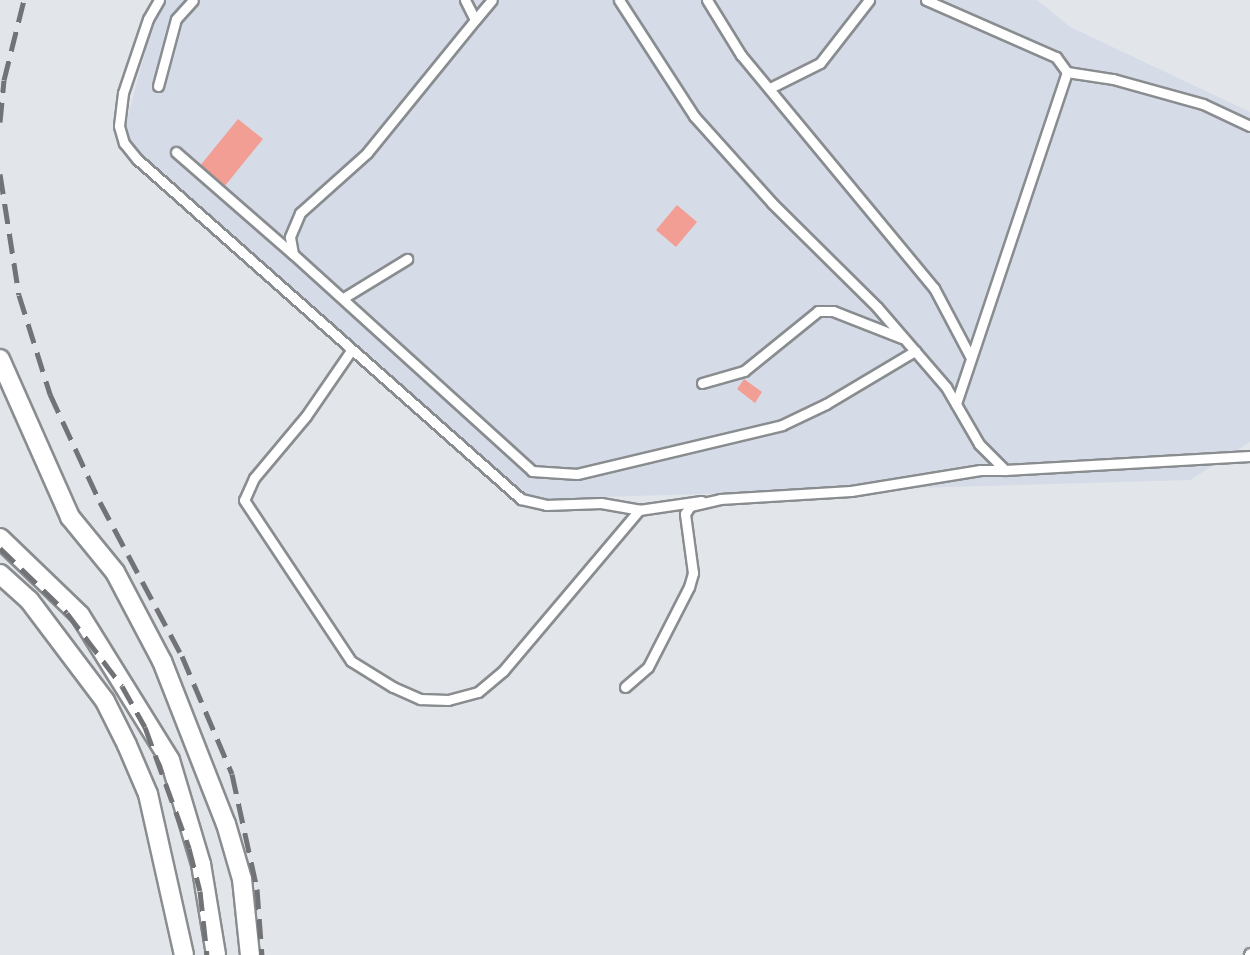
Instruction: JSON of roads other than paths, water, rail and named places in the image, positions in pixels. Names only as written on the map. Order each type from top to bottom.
[{"type":"street","points":[[0,359],[70,517],[115,572],[162,662],[226,824],[242,879],[250,955]]},
{"type":"street","points":[[0,538],[80,615],[170,760],[201,864],[216,955]]},
{"type":"street","points":[[0,574],[29,600],[94,686],[127,745],[148,794],[184,955]]},
{"type":"lane","points":[[159,0],[148,19],[123,93],[119,126],[124,143],[278,280],[350,352],[521,499],[546,505],[601,503],[640,510],[851,491],[980,470],[1250,456]]},
{"type":"lane","points":[[158,86],[176,19],[193,0]]},
{"type":"lane","points":[[466,0],[474,20]]},
{"type":"lane","points":[[293,254],[290,237],[300,213],[366,153],[492,0]]},
{"type":"lane","points":[[619,0],[694,116],[905,339],[956,404],[979,444],[1005,470]]},
{"type":"lane","points":[[708,0],[740,55],[934,288],[970,356]]},
{"type":"lane","points":[[770,88],[820,64],[869,0]]},
{"type":"lane","points":[[926,0],[1056,56],[1067,72],[1113,79],[1203,104],[1250,126]]},
{"type":"lane","points":[[956,404],[1067,72]]},
{"type":"lane","points":[[176,152],[345,298],[532,471],[551,475],[684,451],[782,425],[915,352]]},
{"type":"lane","points":[[345,298],[407,259]]},
{"type":"lane","points":[[702,382],[744,371],[818,312],[834,311],[873,330],[905,339]]},
{"type":"lane","points":[[350,352],[306,416],[254,478],[244,500],[351,661],[393,687],[420,699],[448,700],[478,692],[503,671],[640,510]]},
{"type":"lane","points":[[625,687],[648,667],[689,587],[693,572],[685,514],[701,502]]},
{"type":"railway","points":[[0,122],[4,80],[24,0]]},
{"type":"railway","points":[[0,174],[19,295],[50,394],[100,502],[182,656],[232,774],[257,889],[262,955]]},
{"type":"railway","points":[[0,548],[67,613],[122,686],[145,727],[189,848],[200,891],[207,955]]}]
